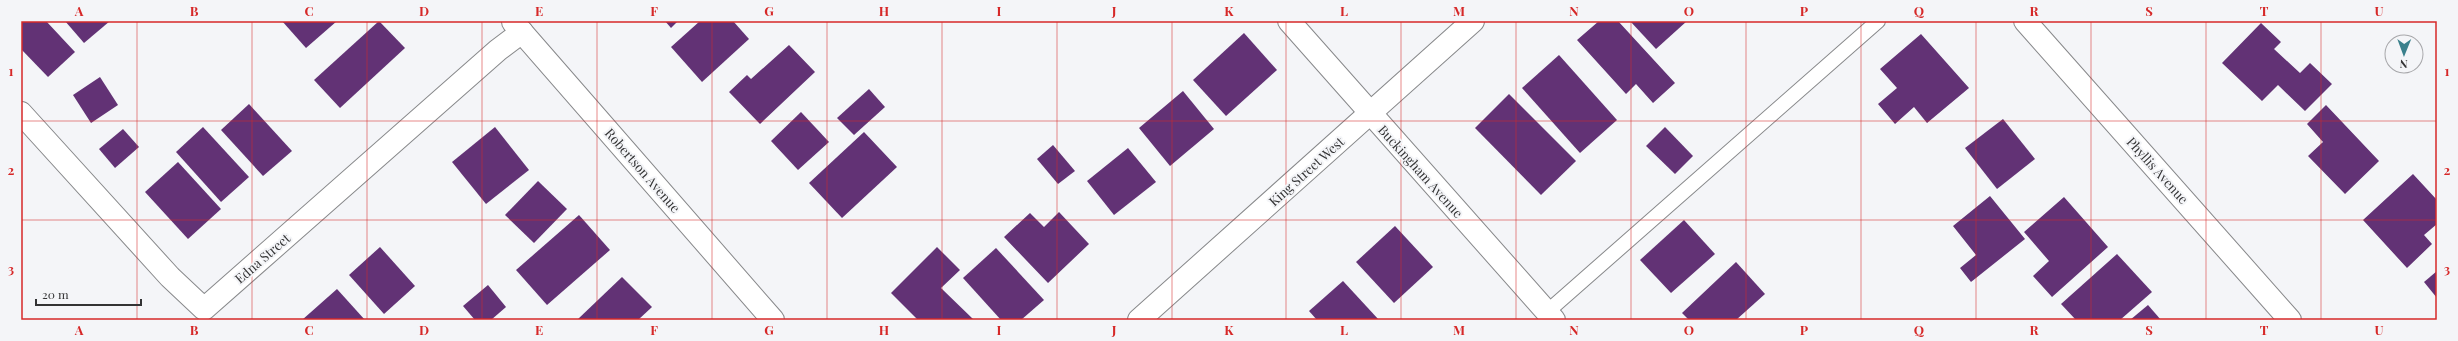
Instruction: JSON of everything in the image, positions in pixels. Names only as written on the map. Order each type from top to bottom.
[{"type":"street","name":"Buckingham Avenue","points":[[1289,21],[1351,89],[1369,114],[1412,159],[1550,316]]},
{"type":"street","name":"King Street West","points":[[1139,320],[1473,21]]},
{"type":"street","name":"Phyllis Avenue","points":[[2025,21],[2290,320]]},
{"type":"street","name":"Edna Street","points":[[21,113],[170,277],[204,309],[498,50],[518,26]]},
{"type":"street","name":"Robertson Avenue","points":[[518,26],[772,320]]},
{"type":"lane","points":[[1550,316],[1878,21]]},
{"type":"building","points":[[21,21],[46,21],[75,52],[48,77],[21,49]]},
{"type":"building","points":[[65,21],[110,21],[84,43]]},
{"type":"building","points":[[282,21],[337,21],[306,48]]},
{"type":"building","points":[[379,21],[405,48],[340,108],[314,80]]},
{"type":"building","points":[[665,21],[678,21],[671,28]]},
{"type":"building","points":[[700,21],[733,21],[749,39],[702,82],[671,47]]},
{"type":"building","points":[[1599,21],[1618,21],[1675,83],[1653,103],[1636,84],[1626,94],[1577,40]]},
{"type":"building","points":[[1630,21],[1687,21],[1656,49]]},
{"type":"building","points":[[2261,23],[2281,42],[2274,49],[2300,73],[2310,63],[2332,84],[2305,111],[2278,85],[2262,101],[2222,63]]},
{"type":"building","points":[[1244,33],[1277,70],[1226,116],[1193,80]]},
{"type":"building","points":[[1921,34],[1969,88],[1927,123],[1914,107],[1895,124],[1878,104],[1897,88],[1880,69]]},
{"type":"building","points":[[789,45],[815,72],[760,124],[729,92],[747,75],[751,79]]},
{"type":"building","points":[[1559,55],[1617,120],[1580,153],[1522,88]]},
{"type":"building","points":[[100,77],[118,105],[91,123],[73,95]]},
{"type":"building","points":[[869,89],[885,107],[854,135],[837,118]]},
{"type":"building","points":[[1183,91],[1214,129],[1170,166],[1139,128]]},
{"type":"building","points":[[1509,94],[1576,161],[1541,195],[1475,128]]},
{"type":"building","points":[[249,104],[292,151],[263,176],[221,130]]},
{"type":"building","points":[[2326,105],[2379,161],[2345,194],[2308,156],[2323,142],[2307,124]]},
{"type":"building","points":[[801,112],[829,142],[798,170],[771,141]]},
{"type":"building","points":[[2003,119],[2035,159],[1997,189],[1965,148]]},
{"type":"building","points":[[203,127],[249,177],[221,202],[176,152]]},
{"type":"building","points":[[495,127],[529,170],[486,204],[452,162]]},
{"type":"building","points":[[1665,127],[1693,156],[1675,174],[1646,146]]},
{"type":"building","points":[[123,129],[139,147],[115,168],[99,149]]},
{"type":"building","points":[[864,132],[897,167],[842,218],[809,183]]},
{"type":"building","points":[[1053,145],[1075,171],[1058,184],[1037,159]]},
{"type":"building","points":[[1128,148],[1156,182],[1114,215],[1087,181]]},
{"type":"building","points":[[178,162],[221,209],[188,239],[145,192]]},
{"type":"building","points":[[2413,174],[2437,200],[2437,224],[2424,235],[2432,244],[2407,268],[2363,220]]},
{"type":"building","points":[[538,181],[567,209],[534,243],[505,215]]},
{"type":"building","points":[[1990,196],[2025,239],[1971,282],[1960,268],[1976,255],[1953,226]]},
{"type":"building","points":[[2064,197],[2108,247],[2052,297],[2033,276],[2049,261],[2024,232]]},
{"type":"building","points":[[1059,212],[1089,244],[1048,283],[1004,237],[1030,213],[1044,227]]},
{"type":"building","points":[[579,215],[610,250],[547,305],[516,270]]},
{"type":"building","points":[[1684,220],[1715,254],[1671,293],[1640,260]]},
{"type":"building","points":[[1395,226],[1433,267],[1394,303],[1356,262]]},
{"type":"building","points":[[380,247],[415,286],[384,314],[349,275]]},
{"type":"building","points":[[937,247],[960,270],[941,288],[974,320],[918,320],[891,293]]},
{"type":"building","points":[[996,248],[1044,300],[1021,320],[1001,320],[963,278]]},
{"type":"building","points":[[2117,254],[2152,292],[2120,320],[2076,320],[2061,304]]},
{"type":"building","points":[[1736,262],[1765,294],[1736,320],[1689,320],[1682,313]]},
{"type":"building","points":[[2437,271],[2437,298],[2424,282]]},
{"type":"building","points":[[622,277],[652,307],[638,320],[577,320]]},
{"type":"building","points":[[1343,281],[1379,320],[1317,320],[1309,311]]},
{"type":"building","points":[[488,285],[506,307],[491,320],[475,320],[463,306]]},
{"type":"building","points":[[337,289],[365,320],[302,320]]},
{"type":"building","points":[[2148,305],[2161,320],[2130,320]]}]
